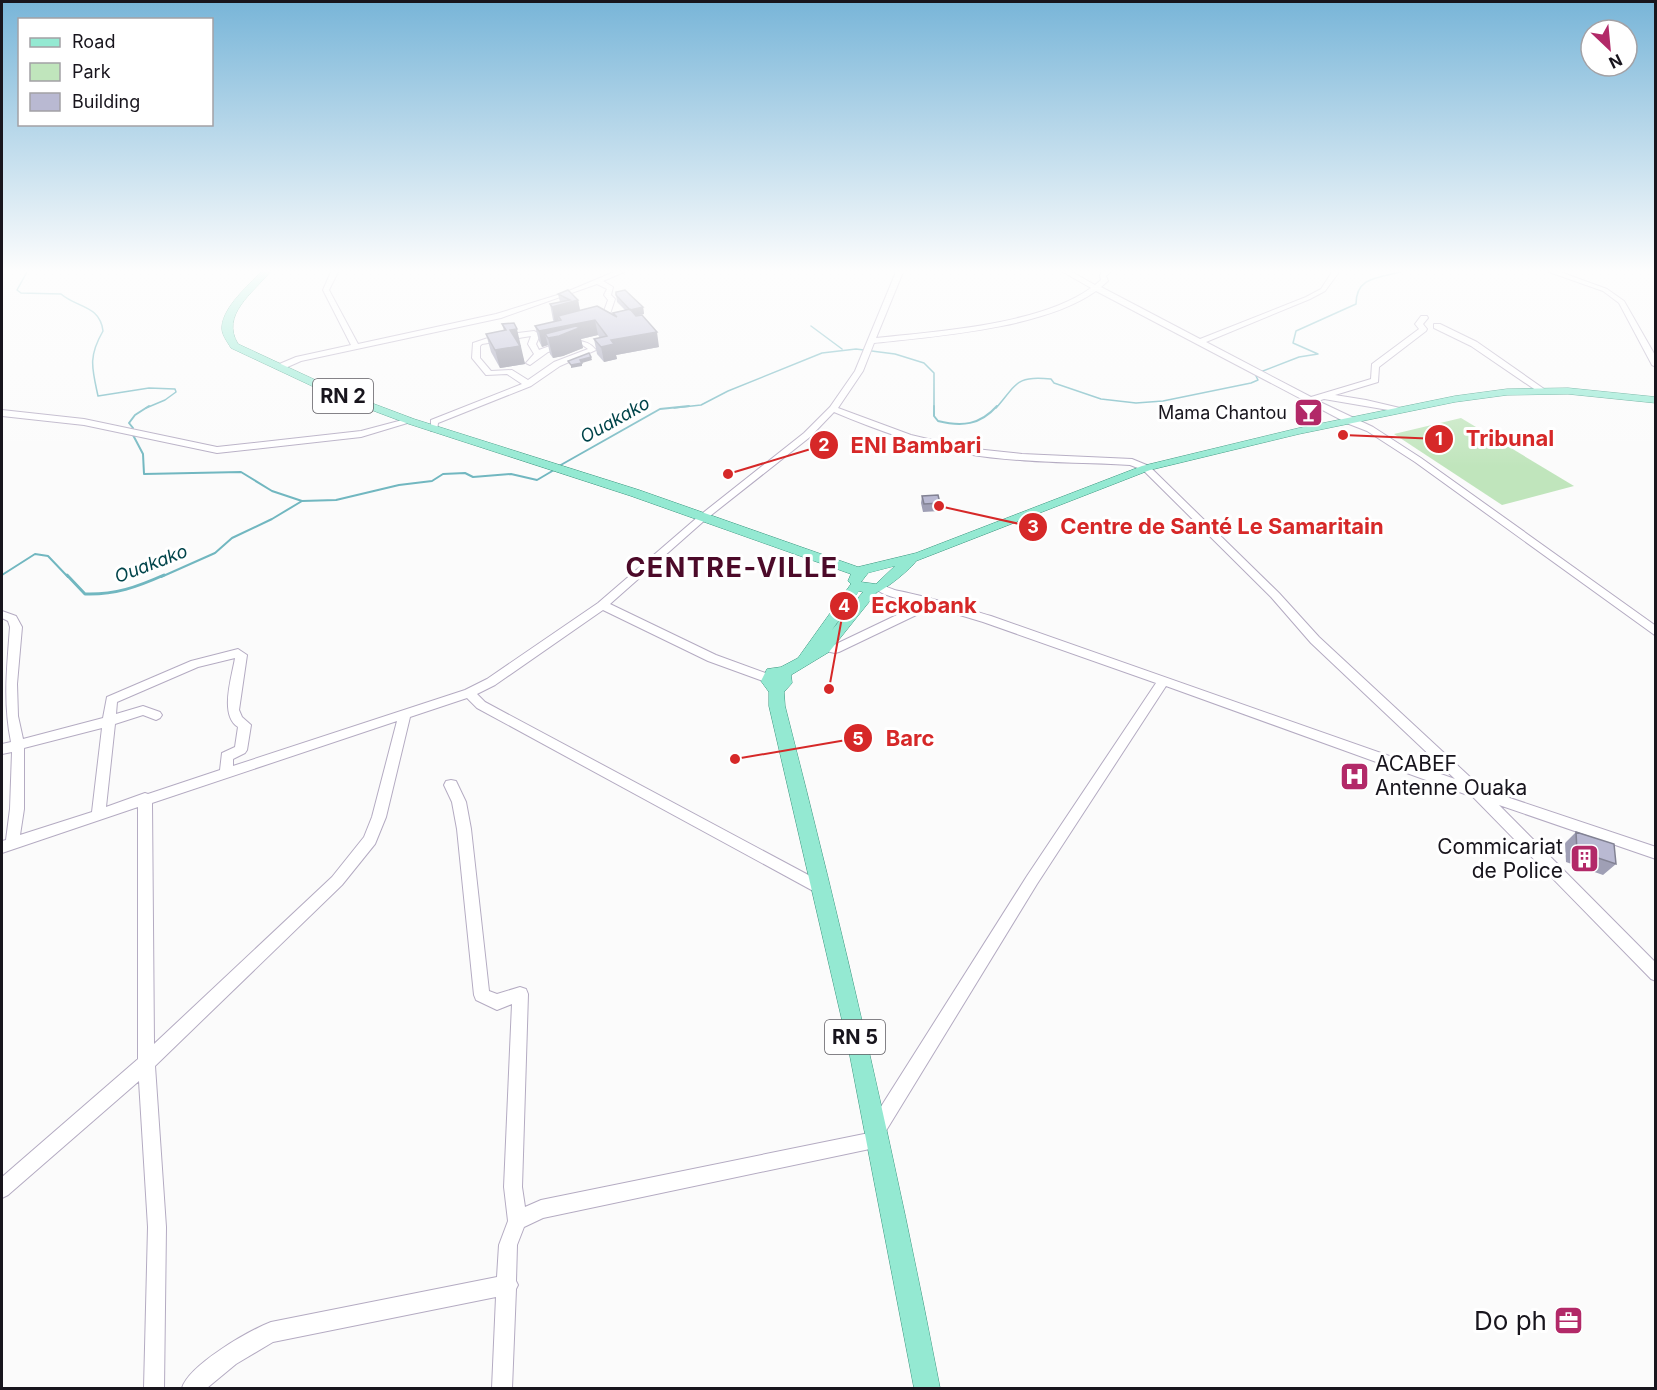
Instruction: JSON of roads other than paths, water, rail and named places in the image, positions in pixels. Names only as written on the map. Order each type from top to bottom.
[{"type":"main road","name":"RN 2","points":[[229,337],[234,346],[333,392],[410,422],[566,471],[820,560],[860,577]]},
{"type":"main road","points":[[834,627],[860,577],[1146,468],[1299,431],[1352,422],[1396,410],[1455,399],[1543,391],[1613,394],[1656,400]]},
{"type":"main road","points":[[774,680],[804,659],[834,627],[881,585],[920,556]]},
{"type":"main road","points":[[860,577],[884,573],[881,585]]},
{"type":"main road","points":[[860,577],[881,585]]},
{"type":"main road","name":"RN 5","points":[[774,680],[777,706],[824,890],[902,1248],[927,1389]]},
{"type":"street","points":[[350,337],[355,346]]},
{"type":"street","points":[[280,367],[299,359],[406,337]]},
{"type":"street","points":[[508,337],[478,342],[476,358],[481,365],[489,373],[509,372],[530,363],[537,364],[543,372]]},
{"type":"street","points":[[535,337],[532,344],[538,355]]},
{"type":"street","points":[[7,845],[469,693],[491,682],[602,605],[702,518],[807,435],[848,391],[873,337]]},
{"type":"street","points":[[868,348],[917,337]]},
{"type":"street","points":[[1190,337],[1352,422],[1370,429],[1398,446],[1656,632]]},
{"type":"street","points":[[1200,342],[1213,337]]},
{"type":"street","points":[[1311,400],[1375,380],[1375,366],[1413,337]]},
{"type":"street","points":[[1459,337],[1474,344],[1543,391]]},
{"type":"street","points":[[1641,337],[1656,365]]},
{"type":"street","points":[[434,429],[434,422],[528,384],[543,372],[592,350],[582,342],[576,342],[555,347],[530,360],[530,363]]},
{"type":"street","points":[[509,372],[528,384]]},
{"type":"street","points":[[1322,396],[1366,402],[1396,410]]},
{"type":"street","points":[[833,409],[879,427],[944,446],[986,454],[1132,462],[1146,468],[1253,573],[1315,640],[1478,793],[1656,974]]},
{"type":"street","points":[[2,413],[84,422],[217,450],[361,434],[410,422]]},
{"type":"street","points":[[881,585],[894,594],[910,596],[987,619],[1348,745],[1478,793],[1656,853]]},
{"type":"street","points":[[818,646],[835,650],[932,603]]},
{"type":"street","points":[[602,605],[712,658],[774,680]]},
{"type":"street","points":[[2,614],[12,619],[16,627],[11,684],[12,716],[18,743],[17,809],[7,845]]},
{"type":"street","points":[[99,813],[111,700],[195,664],[238,653],[241,655],[233,710],[237,720],[245,725],[245,736],[241,750],[227,756],[226,772]]},
{"type":"street","points":[[517,1221],[542,1209],[877,1135],[1032,880],[1163,682]]},
{"type":"street","points":[[469,693],[480,705],[824,890]]},
{"type":"street","points":[[2,749],[18,743],[77,731],[143,710],[156,715]]},
{"type":"street","points":[[2,1189],[146,1063],[337,881],[370,840],[380,817],[405,713]]},
{"type":"street","points":[[451,785],[459,802],[464,828],[482,995],[497,1002],[520,994],[513,1187],[517,1221],[508,1245],[502,1389]]},
{"type":"street","points":[[145,798],[146,1063],[157,1227],[154,1389]]},
{"type":"street","points":[[192,1389],[211,1370],[237,1350],[271,1332],[508,1285]]},
{"type":"waterway","points":[[100,337],[93,356],[98,396],[149,388],[175,389],[176,392],[165,400],[146,408]]},
{"type":"waterway","points":[[826,337],[842,349]]},
{"type":"waterway","name":"Ouakako","points":[[996,408],[1013,387],[1031,378],[1051,379],[1054,383],[1101,399],[1136,403],[1163,401],[1251,383],[1258,380],[1255,374],[1299,357],[1318,354],[1293,343],[1295,337]]},
{"type":"waterway","name":"Ouakako","points":[[674,408],[701,405],[728,391],[822,353],[856,349],[895,354],[924,363],[934,373],[934,416],[938,421],[955,424],[970,423],[984,417],[997,406]]},
{"type":"waterway","points":[[133,428],[129,423],[135,415],[149,406]]},
{"type":"waterway","name":"Ouakako","points":[[559,466],[660,409],[689,406]]},
{"type":"waterway","points":[[133,435],[143,454],[144,474],[241,472],[272,491],[302,501]]},
{"type":"waterway","name":"Ouakako","points":[[302,501],[336,500],[399,485],[432,481],[443,474],[465,473],[473,477],[511,474],[537,480],[554,470]]},
{"type":"waterway","name":"Ouakako","points":[[161,577],[215,553],[232,538],[272,519],[302,501]]},
{"type":"waterway","name":"Ouakako","points":[[2,575],[35,554],[48,556],[68,577]]},
{"type":"waterway","name":"Ouakako","points":[[67,575],[85,594],[126,589],[164,575]]},
{"type":"place","name":"Mama Chantou","points":[[1308,413]]},
{"type":"place","name":"Tribunal","points":[[1343,435]]},
{"type":"place","name":"ENI Bambari","points":[[728,474]]},
{"type":"place","name":"Centre de Santé Le Samaritain","points":[[939,506]]},
{"type":"place","name":"Eckobank","points":[[829,689]]},
{"type":"place","name":"Barc","points":[[735,759]]},
{"type":"place","name":"ACABEF Antenne Ouaka","points":[[1354,776]]},
{"type":"place","name":"Commicariat de Police","points":[[1584,859]]},
{"type":"place","name":"Do ph","points":[[1568,1321]]},
{"type":"district","name":"CENTRE-VILLE","points":[[732,568]]}]
